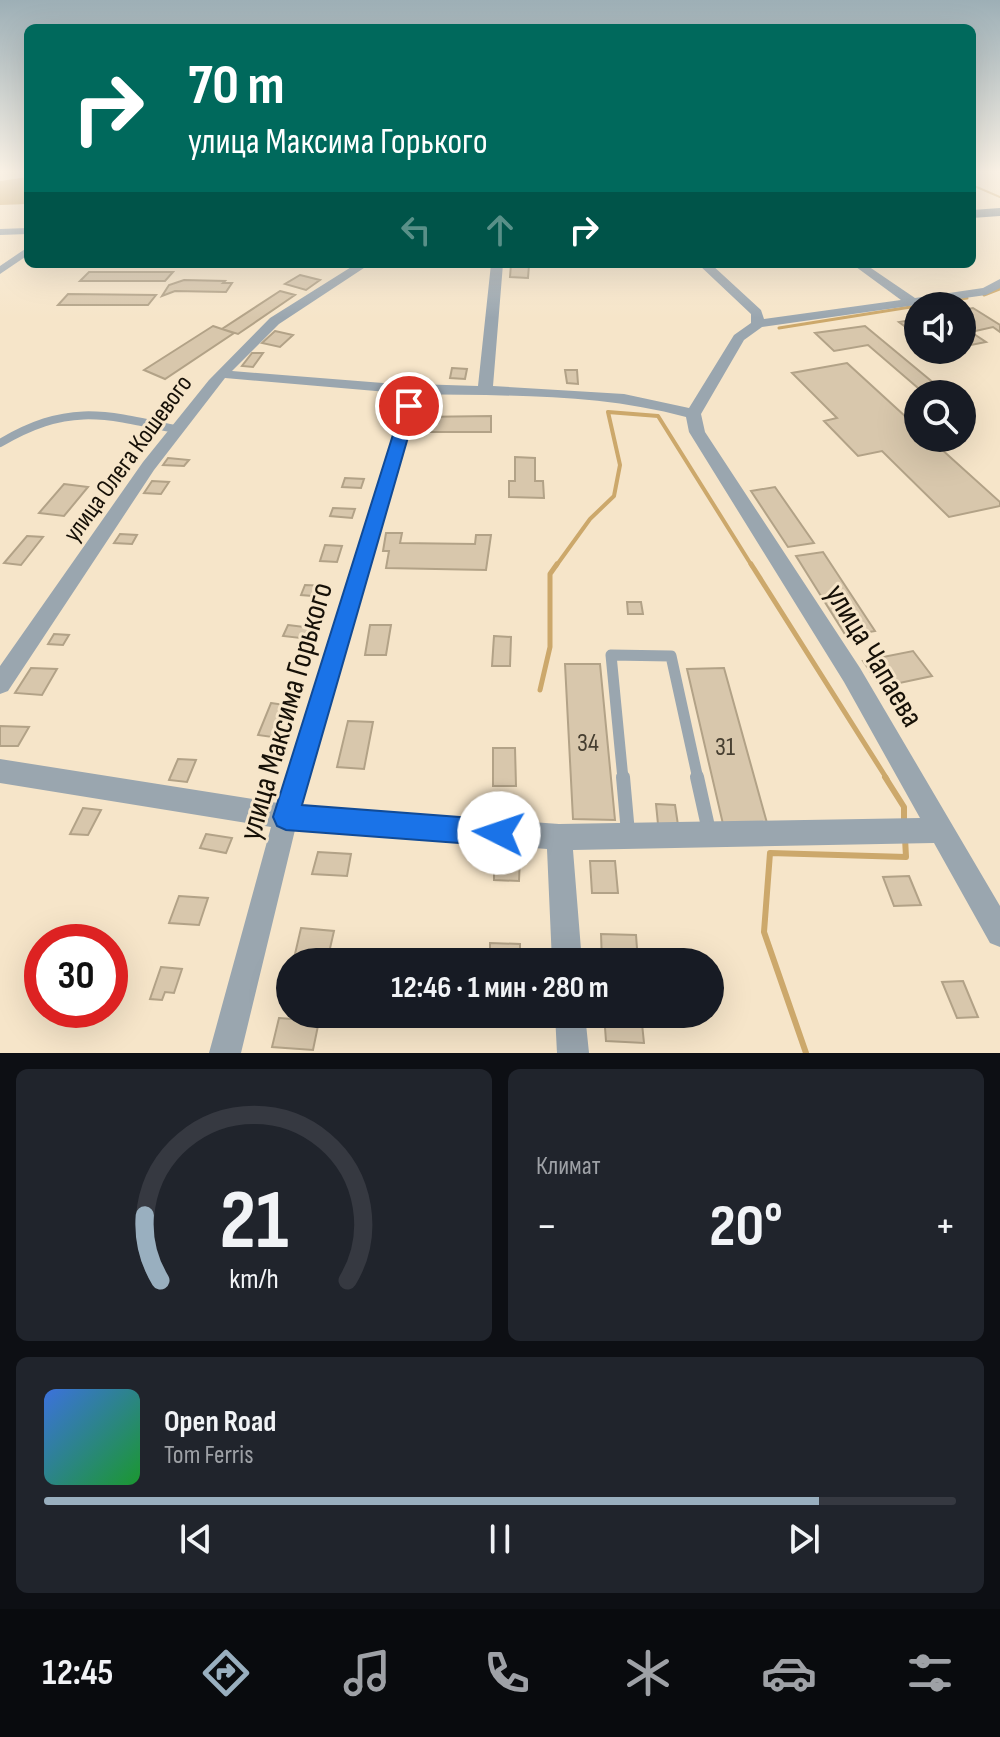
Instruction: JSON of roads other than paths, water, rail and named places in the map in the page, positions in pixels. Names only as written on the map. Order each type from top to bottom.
[{"type":"street","points":[[0,232],[24,231]]},
{"type":"street","points":[[0,271],[24,253]]},
{"type":"street","name":"улица Олега Кошевого","points":[[0,684],[174,429],[250,342],[313,294],[357,268]]},
{"type":"street","points":[[485,390],[497,268]]},
{"type":"street","points":[[708,268],[757,313],[758,324]]},
{"type":"street","points":[[864,268],[904,296]]},
{"type":"street","points":[[976,293],[1000,283]]},
{"type":"street","points":[[223,374],[406,389],[485,390],[625,399],[662,404],[693,414],[739,338],[758,324],[904,303]]},
{"type":"street","name":"улица Максима Горького","points":[[225,1053],[286,817],[409,406],[406,389]]},
{"type":"street","name":"улица Чапаева","points":[[693,414],[697,432],[852,675],[1000,933]]},
{"type":"street","points":[[0,771],[286,817],[559,837],[943,830]]},
{"type":"street","points":[[559,837],[566,948]]},
{"type":"street","points":[[571,1028],[573,1053]]},
{"type":"lane","points":[[0,443],[49,417],[77,414],[113,416],[174,429]]},
{"type":"lane","points":[[629,836],[611,655],[671,656],[710,835]]},
{"type":"waterway","points":[[984,295],[1000,289]]},
{"type":"waterway","points":[[779,328],[904,308]]},
{"type":"waterway","points":[[556,566],[590,519],[614,496],[620,465],[608,412],[658,416],[752,566]]},
{"type":"waterway","points":[[540,690],[550,647],[550,574],[557,564]]},
{"type":"waterway","points":[[751,564],[887,779]]},
{"type":"waterway","points":[[885,777],[904,807],[904,821]]},
{"type":"waterway","points":[[806,1053],[764,932],[770,853],[906,857],[905,838]]}]
